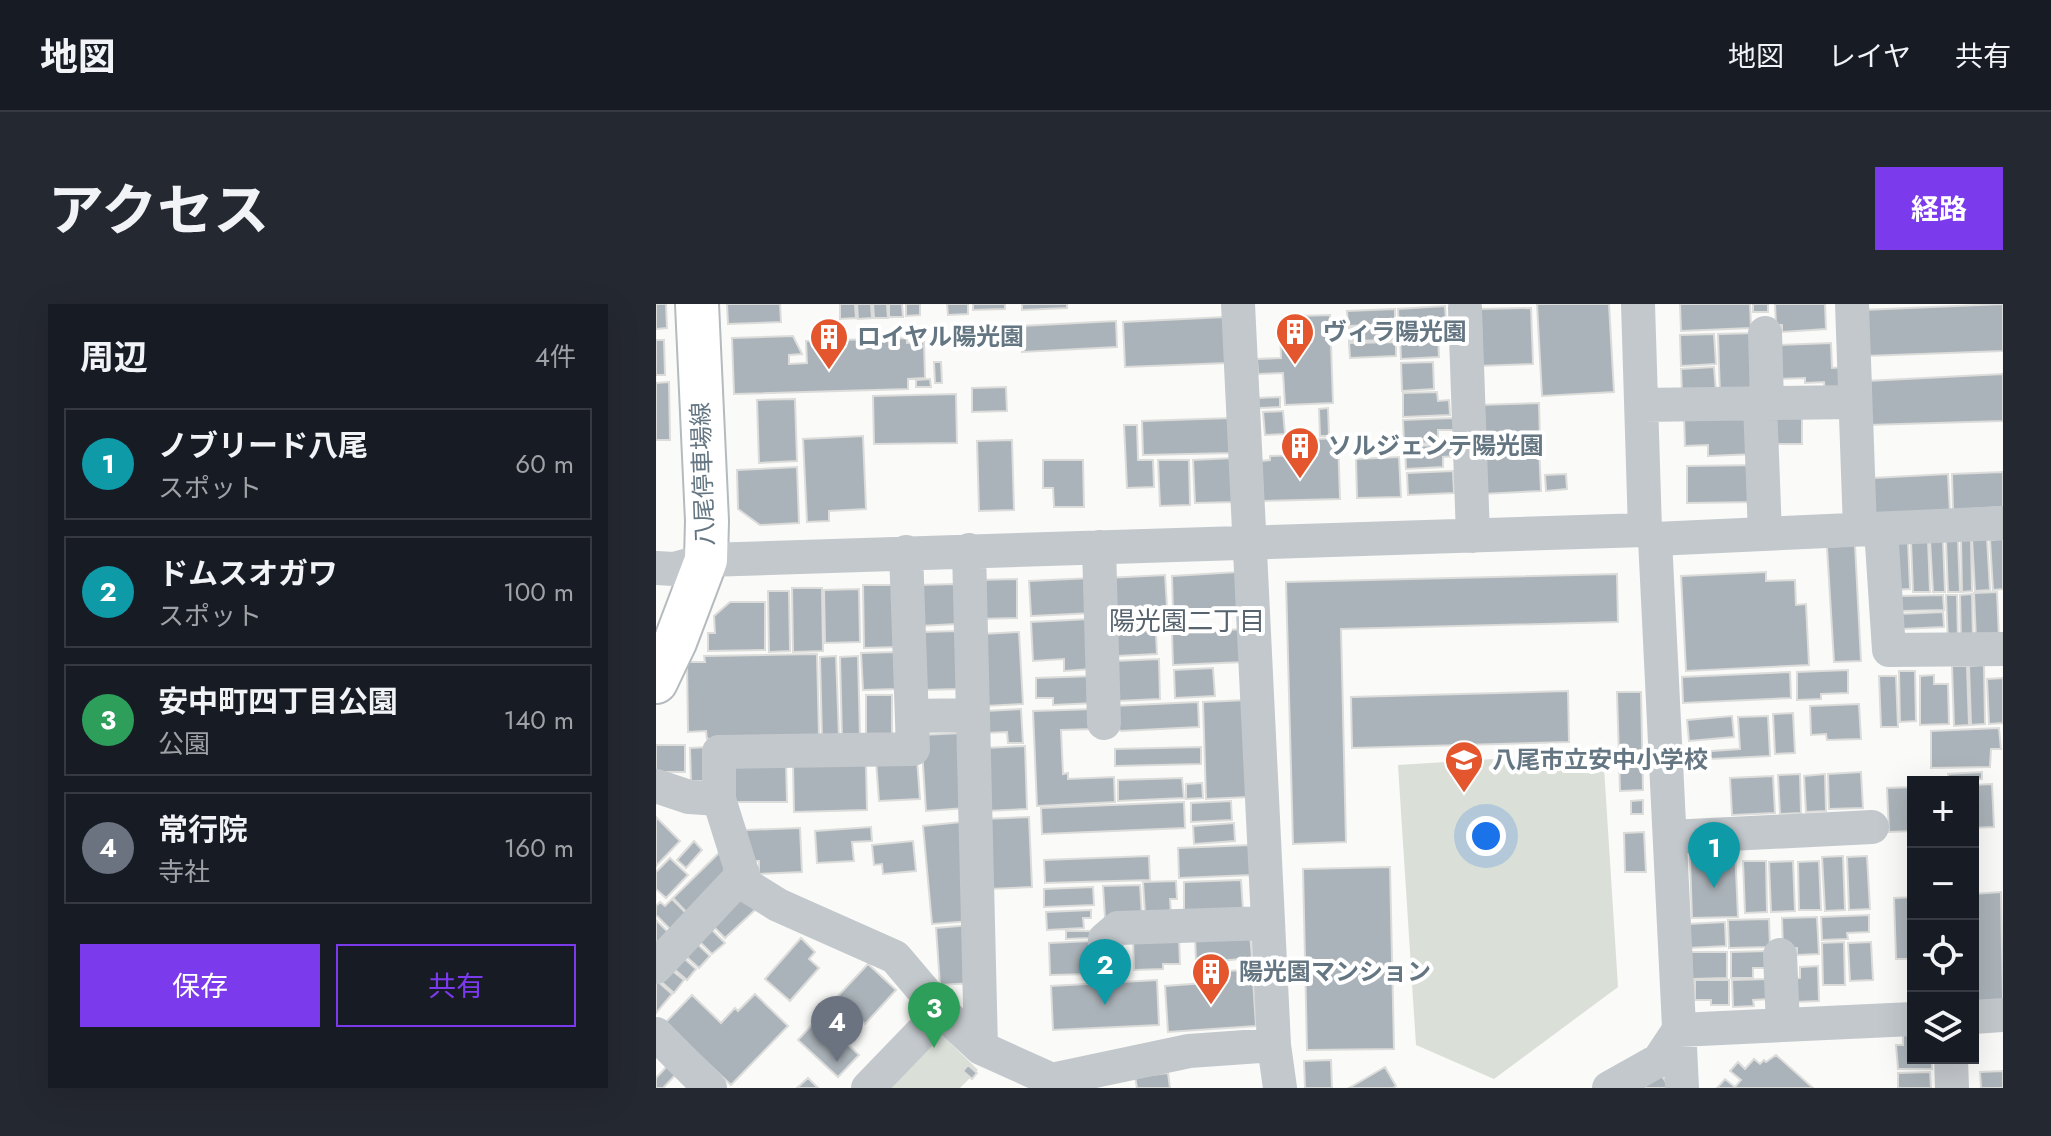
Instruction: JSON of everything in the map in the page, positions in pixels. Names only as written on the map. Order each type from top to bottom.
[{"type":"main road","name":"八尾停車場線","points":[[656,682],[675,642],[706,560],[697,304]]},
{"type":"street","points":[[1238,304],[1274,1045],[1280,1088]]},
{"type":"street","points":[[1638,304],[1682,1088]]},
{"type":"street","points":[[1852,304],[1854,402],[1889,650],[2003,649]]},
{"type":"street","points":[[1465,308],[1473,536]]},
{"type":"street","points":[[1765,333],[1765,534]]},
{"type":"street","points":[[1642,405],[1854,402]]},
{"type":"street","points":[[656,568],[674,569],[706,560],[906,552],[1473,536],[1765,534],[2003,523]]},
{"type":"street","points":[[1099,547],[1104,723]]},
{"type":"street","points":[[969,550],[981,1048]]},
{"type":"street","points":[[906,552],[913,749],[719,752],[719,799],[746,885],[778,905],[895,957],[940,1010],[981,1048],[1057,1084],[1189,1051],[1274,1045]]},
{"type":"street","points":[[912,716],[973,715]]},
{"type":"street","points":[[656,786],[689,797],[719,799]]},
{"type":"street","points":[[1670,837],[1872,827]]},
{"type":"street","points":[[656,967],[743,874]]},
{"type":"street","points":[[1106,970],[1105,939],[1118,928],[1268,923]]},
{"type":"street","points":[[1780,955],[1783,1025]]},
{"type":"street","points":[[1979,1017],[2003,1015]]},
{"type":"street","points":[[1679,1030],[1907,1019]]},
{"type":"street","points":[[1609,1088],[1659,1060],[1679,1030]]},
{"type":"street","points":[[868,1088],[921,1033]]},
{"type":"street","points":[[657,1036],[710,1088]]},
{"type":"street","points":[[1951,1064],[1952,1088]]},
{"type":"shaded area","points":[[1603,752],[1618,987],[1494,1079],[1416,1045],[1398,765]]},
{"type":"shaded area","points":[[933,1026],[978,1070],[960,1088],[873,1088]]},
{"type":"building","points":[[656,304],[666,304],[667,328],[656,329]]},
{"type":"building","points":[[727,304],[780,304],[781,322],[728,324]]},
{"type":"building","points":[[840,304],[855,304],[856,318],[840,319]]},
{"type":"building","points":[[857,304],[871,304],[872,318],[858,319]]},
{"type":"building","points":[[873,304],[887,304],[888,318],[874,318]]},
{"type":"building","points":[[889,304],[902,304],[903,317],[889,317]]},
{"type":"building","points":[[906,304],[920,304],[920,315],[906,316]]},
{"type":"building","points":[[947,304],[968,304],[968,314],[948,315]]},
{"type":"building","points":[[973,304],[1005,304],[1005,309],[973,310]]},
{"type":"building","points":[[1022,304],[1067,304],[1067,308],[1022,310]]},
{"type":"building","points":[[1537,304],[1609,304],[1614,392],[1542,396]]},
{"type":"building","points":[[1680,304],[1750,304],[1751,328],[1681,331]]},
{"type":"building","points":[[1753,304],[1768,304],[1768,312],[1753,312]]},
{"type":"building","points":[[1775,304],[1825,304],[1826,329],[1782,332],[1782,325],[1776,325]]},
{"type":"building","points":[[2003,304],[2003,351],[1865,356],[1863,310]]},
{"type":"building","points":[[1445,306],[1446,320],[1426,321],[1427,331],[1399,333],[1398,309]]},
{"type":"building","points":[[1531,308],[1533,364],[1478,366],[1476,309]]},
{"type":"building","points":[[1395,309],[1395,324],[1348,326],[1347,311]]},
{"type":"building","name":"ヴィラ陽光園","points":[[1330,315],[1333,403],[1285,405],[1283,373],[1258,374],[1257,359],[1281,358],[1280,327],[1296,326],[1296,316]]},
{"type":"building","points":[[1225,317],[1227,363],[1125,367],[1123,322]]},
{"type":"building","points":[[1116,321],[1117,347],[1022,352],[1021,326]]},
{"type":"building","points":[[1395,327],[1396,340],[1349,341],[1349,328]]},
{"type":"building","points":[[1755,333],[1757,394],[1720,395],[1718,334]]},
{"type":"building","points":[[1438,334],[1439,357],[1401,359],[1400,336]]},
{"type":"building","points":[[1714,334],[1716,364],[1681,366],[1680,335]]},
{"type":"building","name":"ロイヤル陽光園","points":[[793,336],[802,354],[789,355],[789,364],[807,363],[806,341],[907,338],[907,343],[924,342],[925,378],[908,379],[908,389],[734,394],[732,338]]},
{"type":"building","points":[[656,340],[664,340],[665,375],[656,375]]},
{"type":"building","points":[[1396,342],[1396,356],[1350,358],[1349,343]]},
{"type":"building","points":[[1831,343],[1832,368],[1847,367],[1847,392],[1825,393],[1824,382],[1805,383],[1805,378],[1778,379],[1777,345]]},
{"type":"building","points":[[934,362],[941,362],[942,383],[935,383]]},
{"type":"building","points":[[1433,362],[1434,389],[1402,391],[1401,363]]},
{"type":"building","points":[[1714,367],[1716,391],[1682,393],[1681,369]]},
{"type":"building","points":[[2003,374],[2003,421],[1867,425],[1866,381]]},
{"type":"building","points":[[930,379],[931,387],[916,387],[916,380]]},
{"type":"building","points":[[669,382],[670,440],[656,440],[656,383]]},
{"type":"building","points":[[1006,387],[1007,411],[972,412],[972,388]]},
{"type":"building","points":[[1437,392],[1438,401],[1449,400],[1450,415],[1403,417],[1403,393]]},
{"type":"building","points":[[956,394],[957,443],[874,444],[873,396]]},
{"type":"building","points":[[1280,397],[1280,407],[1259,408],[1258,398]]},
{"type":"building","points":[[795,399],[797,461],[759,463],[757,400]]},
{"type":"building","points":[[1539,403],[1540,441],[1507,442],[1507,436],[1479,437],[1479,405]]},
{"type":"building","points":[[1328,408],[1329,436],[1320,436],[1319,409]]},
{"type":"building","points":[[1283,411],[1285,434],[1265,435],[1263,412]]},
{"type":"building","points":[[1753,413],[1755,454],[1708,456],[1708,445],[1685,446],[1684,417]]},
{"type":"building","points":[[1766,414],[1802,414],[1802,444],[1766,444]]},
{"type":"building","points":[[1231,418],[1232,453],[1143,455],[1142,421]]},
{"type":"building","points":[[1454,418],[1454,430],[1438,430],[1438,443],[1404,444],[1403,420]]},
{"type":"building","points":[[1124,425],[1137,425],[1138,460],[1153,460],[1154,487],[1127,488]]},
{"type":"building","points":[[863,436],[866,509],[829,511],[829,521],[807,522],[803,439]]},
{"type":"building","name":"ソルジェンテ陽光園","points":[[1338,438],[1340,499],[1263,501],[1261,461],[1270,460],[1270,456],[1300,455],[1300,446],[1319,446],[1318,439]]},
{"type":"building","points":[[1500,439],[1501,449],[1539,447],[1541,491],[1482,494],[1480,440]]},
{"type":"building","points":[[1012,440],[1014,510],[979,511],[977,441]]},
{"type":"building","points":[[1457,445],[1457,456],[1443,457],[1443,467],[1406,469],[1405,446]]},
{"type":"building","points":[[1399,457],[1401,497],[1357,498],[1356,459]]},
{"type":"building","points":[[1234,458],[1236,502],[1195,503],[1193,460]]},
{"type":"building","points":[[1043,460],[1083,460],[1084,507],[1054,507],[1053,488],[1043,488]]},
{"type":"building","points":[[1158,460],[1189,460],[1190,505],[1160,506]]},
{"type":"building","points":[[1758,465],[1758,502],[1687,503],[1687,466]]},
{"type":"building","points":[[797,467],[799,523],[760,525],[738,509],[737,470]]},
{"type":"building","points":[[1453,471],[1454,493],[1408,495],[1407,473]]},
{"type":"building","points":[[2003,472],[2003,507],[1953,510],[1952,474]]},
{"type":"building","points":[[1566,474],[1567,489],[1546,491],[1545,475]]},
{"type":"building","points":[[1948,474],[1950,512],[1875,515],[1873,478]]},
{"type":"building","points":[[1972,538],[1987,538],[1990,590],[1975,591]]},
{"type":"building","points":[[1961,539],[1971,539],[1972,591],[1962,592]]},
{"type":"building","points":[[2003,539],[2003,589],[1993,590],[1990,540]]},
{"type":"building","points":[[1928,540],[1930,592],[1913,592],[1911,541]]},
{"type":"building","points":[[1946,540],[1958,540],[1960,592],[1948,592]]},
{"type":"building","points":[[1930,541],[1943,541],[1945,592],[1933,592]]},
{"type":"building","points":[[1908,542],[1910,589],[1894,590],[1893,543]]},
{"type":"building","points":[[1855,545],[1861,661],[1834,662],[1827,547]]},
{"type":"building","points":[[1238,572],[1240,608],[1173,612],[1172,576]]},
{"type":"building","points":[[1766,572],[1766,581],[1795,580],[1796,605],[1806,604],[1809,665],[1686,671],[1681,576]]},
{"type":"building","points":[[1617,574],[1618,622],[1341,629],[1346,842],[1293,844],[1286,582]]},
{"type":"building","points":[[1165,575],[1167,607],[1109,610],[1107,578]]},
{"type":"building","points":[[1092,578],[1094,613],[1031,616],[1029,581]]},
{"type":"building","points":[[1017,579],[1017,618],[978,619],[977,580]]},
{"type":"building","points":[[955,584],[957,624],[919,626],[918,585]]},
{"type":"building","points":[[863,585],[897,585],[898,647],[864,648]]},
{"type":"building","points":[[792,588],[822,588],[823,651],[793,652]]},
{"type":"building","points":[[859,589],[860,642],[825,643],[824,590]]},
{"type":"building","points":[[768,591],[789,591],[790,651],[769,652]]},
{"type":"building","points":[[1997,592],[1999,638],[1976,639],[1974,593]]},
{"type":"building","points":[[1972,594],[1973,643],[1961,643],[1960,595]]},
{"type":"building","points":[[1943,595],[1944,610],[1901,611],[1901,596]]},
{"type":"building","points":[[1946,595],[1957,595],[1958,643],[1948,644]]},
{"type":"building","points":[[730,602],[765,602],[765,650],[708,651],[708,633],[715,633],[714,616]]},
{"type":"building","points":[[1943,612],[1944,627],[1901,629],[1900,614]]},
{"type":"building","points":[[1155,614],[1157,654],[1116,656],[1113,617]]},
{"type":"building","points":[[1090,619],[1092,669],[1064,671],[1064,659],[1033,661],[1031,622]]},
{"type":"building","points":[[1244,629],[1245,662],[1173,665],[1172,633]]},
{"type":"building","points":[[957,631],[958,689],[923,690],[921,632]]},
{"type":"building","points":[[1019,632],[1023,704],[985,706],[982,634]]},
{"type":"building","points":[[896,652],[898,689],[863,690],[861,653]]},
{"type":"building","points":[[817,654],[819,737],[707,739],[706,731],[688,732],[687,662],[705,662],[704,656]]},
{"type":"building","points":[[836,656],[839,738],[822,739],[820,657]]},
{"type":"building","points":[[858,656],[860,739],[842,739],[840,657]]},
{"type":"building","points":[[1159,659],[1160,699],[1117,701],[1115,661]]},
{"type":"building","points":[[1984,665],[1985,724],[1971,725],[1969,666]]},
{"type":"building","points":[[1952,666],[1967,666],[1969,725],[1954,726]]},
{"type":"building","points":[[1213,668],[1215,696],[1175,698],[1174,670]]},
{"type":"building","points":[[1848,670],[1848,693],[1821,694],[1821,699],[1797,700],[1797,672]]},
{"type":"building","points":[[1899,671],[1915,671],[1916,721],[1900,722]]},
{"type":"building","points":[[1790,672],[1791,698],[1683,703],[1682,677]]},
{"type":"building","points":[[1934,675],[1934,684],[1948,684],[1949,724],[1920,725],[1920,676]]},
{"type":"building","points":[[1094,676],[1095,703],[1053,705],[1053,698],[1036,698],[1036,678]]},
{"type":"building","points":[[1879,676],[1896,676],[1898,727],[1881,727]]},
{"type":"building","points":[[2003,678],[2003,723],[1989,724],[1987,679]]},
{"type":"building","points":[[1568,691],[1569,742],[1352,748],[1351,697]]},
{"type":"building","points":[[1617,692],[1641,692],[1643,790],[1620,791]]},
{"type":"building","points":[[866,695],[892,695],[892,736],[866,737]]},
{"type":"building","points":[[1247,700],[1250,797],[1206,799],[1203,702]]},
{"type":"building","points":[[1198,702],[1199,727],[1121,731],[1113,725],[1112,706]]},
{"type":"building","points":[[1859,704],[1861,739],[1827,740],[1826,734],[1811,735],[1810,706]]},
{"type":"building","points":[[1021,709],[1023,743],[1008,743],[1007,732],[986,733],[985,711]]},
{"type":"building","points":[[1095,709],[1096,729],[1061,730],[1063,774],[1068,773],[1068,779],[1114,777],[1115,802],[1037,806],[1033,711]]},
{"type":"building","points":[[1793,713],[1795,753],[1775,754],[1773,714]]},
{"type":"building","points":[[1732,716],[1734,737],[1689,741],[1687,720]]},
{"type":"building","points":[[1768,716],[1770,756],[1711,759],[1711,751],[1740,749],[1738,717]]},
{"type":"building","points":[[1999,728],[2001,749],[1991,749],[1990,767],[1931,768],[1931,731]]},
{"type":"building","points":[[962,733],[966,808],[926,811],[921,735]]},
{"type":"building","points":[[656,745],[685,745],[685,772],[656,772]]},
{"type":"building","points":[[1025,746],[1027,809],[987,811],[985,748]]},
{"type":"building","points":[[710,747],[710,781],[691,781],[690,748]]},
{"type":"building","points":[[1201,747],[1201,764],[1115,766],[1115,749]]},
{"type":"building","points":[[917,759],[920,799],[879,801],[876,761]]},
{"type":"building","points":[[786,762],[787,802],[734,802],[734,763]]},
{"type":"building","points":[[866,764],[867,810],[794,812],[793,766]]},
{"type":"building","points":[[1861,772],[1863,808],[1829,809],[1828,774]]},
{"type":"building","points":[[1982,772],[1982,779],[1979,776],[1948,774]]},
{"type":"building","points":[[1800,774],[1801,813],[1780,814],[1778,775]]},
{"type":"building","points":[[1825,774],[1826,811],[1806,812],[1804,776]]},
{"type":"building","points":[[1773,776],[1775,813],[1732,815],[1730,778]]},
{"type":"building","points":[[1182,778],[1184,798],[1118,801],[1118,780]]},
{"type":"building","points":[[1202,783],[1203,798],[1186,799],[1186,784]]},
{"type":"building","points":[[1992,784],[1994,827],[1979,828],[1979,785]]},
{"type":"building","points":[[1907,787],[1907,831],[1889,832],[1887,788]]},
{"type":"building","points":[[1643,800],[1643,814],[1631,814],[1631,801]]},
{"type":"building","points":[[1231,801],[1232,820],[1191,822],[1191,803]]},
{"type":"building","points":[[1184,802],[1185,828],[1042,834],[1041,808]]},
{"type":"building","points":[[656,817],[680,841],[656,866]]},
{"type":"building","points":[[1029,817],[1032,887],[988,889],[985,819]]},
{"type":"building","points":[[961,822],[971,921],[932,924],[923,826]]},
{"type":"building","points":[[1234,823],[1235,841],[1194,844],[1193,826]]},
{"type":"building","points":[[871,827],[872,841],[852,842],[854,861],[817,863],[815,831]]},
{"type":"building","points":[[800,828],[802,872],[759,874],[759,861],[748,861],[746,830]]},
{"type":"building","points":[[1644,832],[1646,872],[1625,872],[1624,833]]},
{"type":"building","points":[[694,841],[702,850],[686,868],[677,860]]},
{"type":"building","points":[[913,841],[916,871],[883,874],[882,864],[874,865],[872,845]]},
{"type":"building","points":[[1251,845],[1252,875],[1179,878],[1178,848]]},
{"type":"building","points":[[1735,848],[1738,917],[1692,918],[1690,859],[1717,858],[1717,849]]},
{"type":"building","points":[[722,850],[726,883],[691,917],[673,898]]},
{"type":"building","points":[[1149,856],[1150,880],[1045,883],[1044,860]]},
{"type":"building","points":[[1843,856],[1845,910],[1825,911],[1822,857]]},
{"type":"building","points":[[1867,856],[1870,909],[1849,910],[1847,857]]},
{"type":"building","points":[[670,858],[688,875],[666,898],[656,889],[656,872]]},
{"type":"building","points":[[1743,861],[1766,861],[1767,912],[1745,913]]},
{"type":"building","points":[[1793,861],[1795,911],[1771,912],[1769,862]]},
{"type":"building","points":[[1819,861],[1821,910],[1799,910],[1798,862]]},
{"type":"building","points":[[1390,867],[1394,1049],[1307,1050],[1303,869]]},
{"type":"building","points":[[1241,880],[1243,910],[1184,912],[1184,882]]},
{"type":"building","points":[[1176,881],[1177,899],[1170,899],[1171,913],[1145,914],[1143,882]]},
{"type":"building","points":[[1140,885],[1142,917],[1105,918],[1103,886]]},
{"type":"building","points":[[1093,887],[1094,905],[1044,907],[1044,889]]},
{"type":"building","points":[[2001,892],[2003,1001],[1979,1003],[1979,894]]},
{"type":"building","points":[[743,895],[756,909],[725,938],[711,924]]},
{"type":"building","points":[[1907,897],[1907,959],[1896,959],[1894,898]]},
{"type":"building","points":[[672,899],[690,917],[674,933],[656,915],[656,906],[660,902],[665,906]]},
{"type":"building","points":[[1091,910],[1091,918],[1083,918],[1084,928],[1047,930],[1046,912]]},
{"type":"building","points":[[1869,915],[1869,932],[1847,933],[1848,939],[1822,940],[1821,917]]},
{"type":"building","points":[[1817,917],[1819,954],[1797,955],[1797,948],[1783,949],[1782,918]]},
{"type":"building","points":[[1769,919],[1770,947],[1729,948],[1728,920]]},
{"type":"building","points":[[656,920],[670,934],[656,946]]},
{"type":"building","points":[[1725,922],[1726,946],[1689,948],[1688,924]]},
{"type":"building","points":[[707,925],[725,943],[712,954],[695,937]]},
{"type":"building","points":[[970,925],[974,983],[940,985],[936,928]]},
{"type":"building","points":[[1066,931],[1090,931],[1090,938],[1066,939]]},
{"type":"building","points":[[1250,933],[1252,958],[1196,963],[1195,937]]},
{"type":"building","points":[[691,938],[710,956],[699,968],[680,951]]},
{"type":"building","points":[[801,938],[815,952],[809,959],[819,968],[790,1001],[765,979]]},
{"type":"building","points":[[1179,938],[1180,964],[1163,964],[1163,969],[1134,970],[1133,939]]},
{"type":"building","points":[[1093,941],[1094,974],[1050,975],[1049,943]]},
{"type":"building","points":[[1844,942],[1845,985],[1823,985],[1822,943]]},
{"type":"building","points":[[1871,942],[1873,980],[1850,981],[1848,943]]},
{"type":"building","points":[[1768,951],[1768,968],[1753,968],[1753,978],[1731,978],[1731,952]]},
{"type":"building","points":[[1691,952],[1727,952],[1727,978],[1692,979]]},
{"type":"building","points":[[678,953],[696,969],[687,980],[668,964]]},
{"type":"building","points":[[868,964],[896,990],[865,1024],[837,997]]},
{"type":"building","points":[[665,965],[684,980],[674,993],[656,977]]},
{"type":"building","points":[[1818,966],[1819,1001],[1795,1002],[1794,979],[1800,978],[1800,967]]},
{"type":"building","name":"陽光園マンション","points":[[1240,970],[1241,980],[1253,979],[1256,1026],[1168,1032],[1165,986],[1218,982],[1218,972]]},
{"type":"building","points":[[1769,979],[1770,999],[1753,1000],[1754,1006],[1733,1007],[1732,980]]},
{"type":"building","points":[[656,980],[672,994],[656,1013]]},
{"type":"building","points":[[1157,980],[1159,1025],[1053,1030],[1051,986]]},
{"type":"building","points":[[1695,980],[1729,980],[1729,1005],[1711,1005],[1711,1000],[1695,1000]]},
{"type":"building","points":[[755,994],[788,1026],[731,1085],[665,1023],[692,995],[721,1023]]},
{"type":"building","points":[[819,1017],[859,1055],[838,1077],[798,1040]]},
{"type":"building","points":[[1903,1033],[1907,1033],[1907,1064],[1932,1064],[1932,1069],[1898,1069],[1896,1045],[1903,1045]]},
{"type":"building","points":[[1776,1055],[1813,1088],[1717,1088],[1725,1079],[1735,1087],[1741,1080],[1730,1071],[1738,1062],[1745,1069],[1754,1059],[1760,1064]]},
{"type":"building","points":[[1331,1060],[1332,1088],[1305,1088],[1304,1061]]},
{"type":"building","points":[[671,1062],[680,1070],[663,1088],[656,1088],[656,1078]]},
{"type":"building","points":[[968,1065],[977,1073],[972,1079],[963,1071]]},
{"type":"building","points":[[1385,1067],[1396,1086],[1393,1088],[1349,1088]]},
{"type":"building","points":[[2003,1071],[2003,1088],[1981,1088],[1980,1072]]},
{"type":"building","points":[[1930,1072],[1931,1088],[1898,1088],[1898,1073]]},
{"type":"building","points":[[1168,1073],[1170,1088],[1137,1088],[1135,1077]]},
{"type":"building","points":[[1662,1076],[1670,1088],[1642,1088]]},
{"type":"building","points":[[808,1078],[818,1088],[797,1088]]},
{"type":"place","name":"ヴィラ陽光園","points":[[1295,366]]},
{"type":"place","name":"ロイヤル陽光園","points":[[829,371]]},
{"type":"place","name":"ソルジェンテ陽光園","points":[[1300,480]]},
{"type":"place","name":"八尾市立安中小学校","points":[[1464,794]]},
{"type":"place","name":"ノブリード八尾","points":[[1714,888]]},
{"type":"place","name":"ドムスオガワ","points":[[1105,1005]]},
{"type":"place","name":"陽光園マンション","points":[[1211,1006]]},
{"type":"place","name":"安中町四丁目公園","points":[[934,1048]]},
{"type":"place","name":"常行院","points":[[837,1062]]},
{"type":"district","name":"陽光園二丁目","points":[[1187,621]]}]
